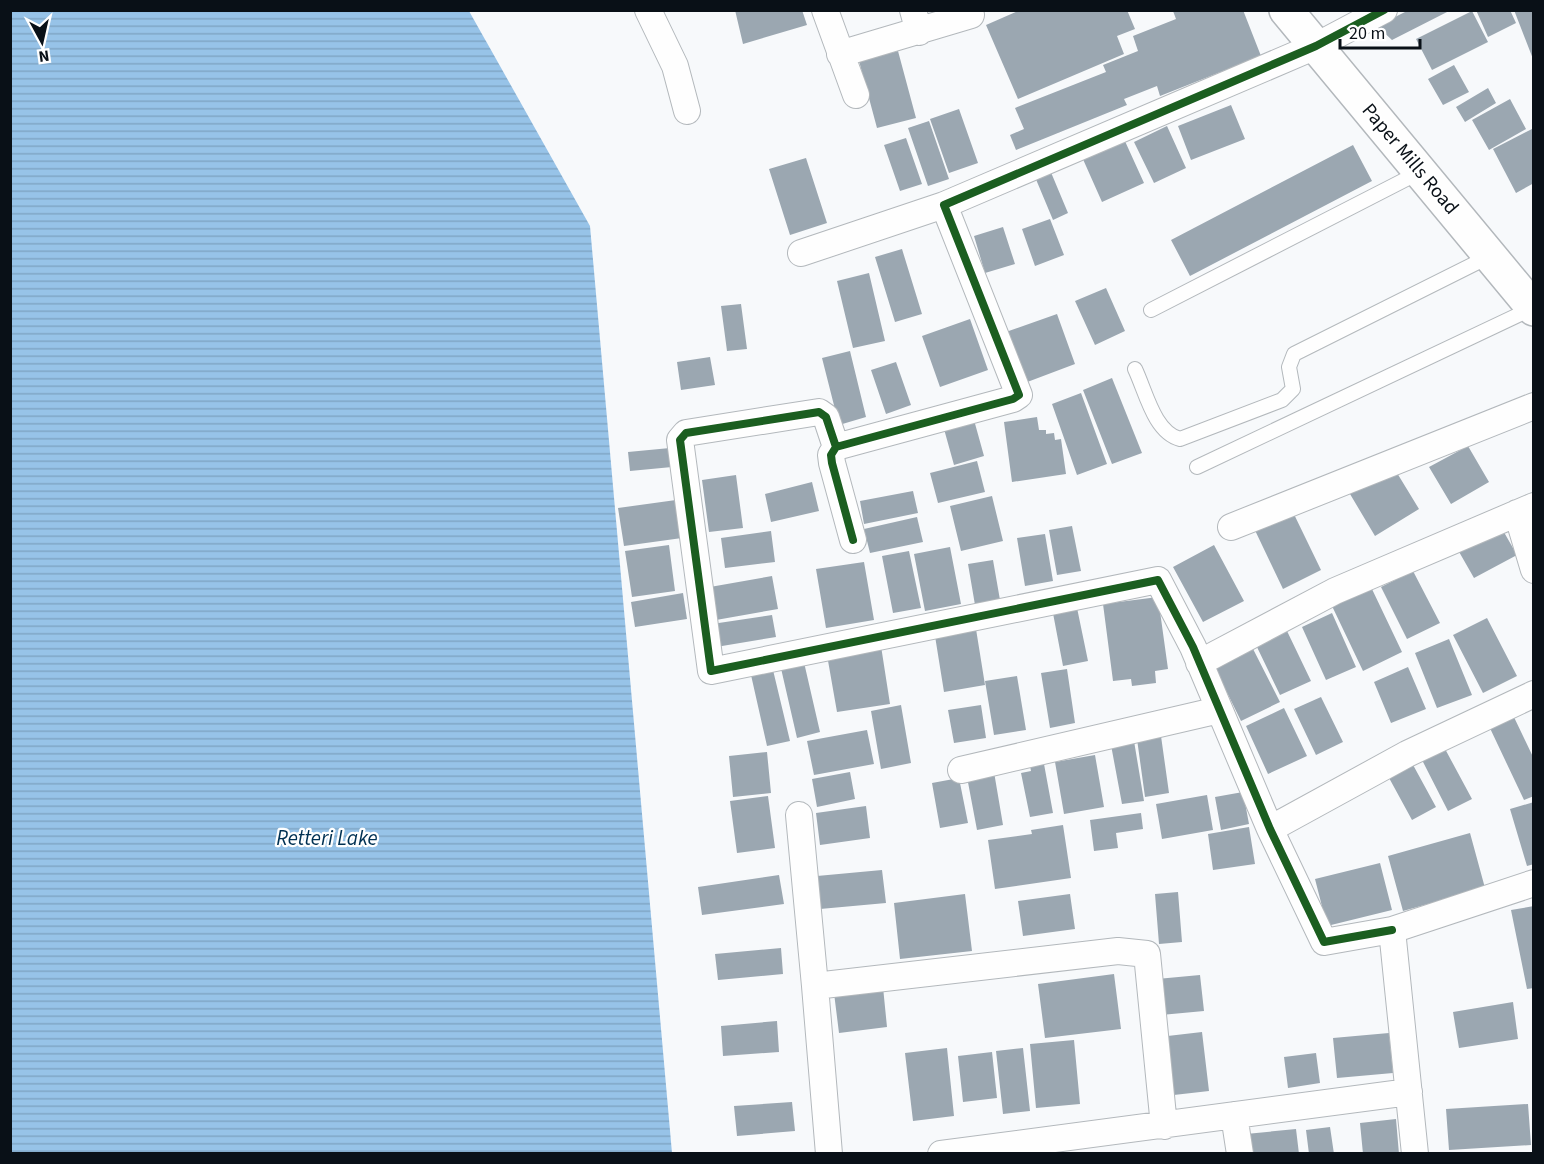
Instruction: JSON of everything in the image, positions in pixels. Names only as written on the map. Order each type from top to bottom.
[{"type":"main road","name":"Paper Mills Road","points":[[1286,10],[1533,308]]},
{"type":"street","points":[[648,10],[675,66],[687,111]]},
{"type":"street","points":[[825,10],[856,95]]},
{"type":"street","points":[[801,253],[944,204],[1316,46],[1384,10]]},
{"type":"street","points":[[840,54],[916,21],[971,15]]},
{"type":"street","points":[[854,540],[832,463],[831,455],[836,447],[1013,399],[1019,395],[1019,390],[944,204]]},
{"type":"street","points":[[1231,527],[1533,405]]},
{"type":"street","points":[[836,447],[826,417],[819,412],[686,433],[680,440],[711,671],[1158,580],[1199,663],[1270,829],[1324,942],[1392,930],[1533,883]]},
{"type":"street","points":[[1199,663],[1335,591],[1525,509],[1533,570]]},
{"type":"street","points":[[1270,829],[1407,754],[1533,694]]},
{"type":"street","points":[[961,770],[1219,710]]},
{"type":"street","points":[[799,815],[829,1154]]},
{"type":"street","points":[[1392,930],[1416,1154]]},
{"type":"street","points":[[815,986],[1118,951],[1147,954],[1164,1126]]},
{"type":"street","points":[[941,1154],[1409,1092]]},
{"type":"street","points":[[1234,1115],[1240,1154]]},
{"type":"lane","points":[[1151,310],[1420,172]]},
{"type":"lane","points":[[1136,369],[1160,425],[1168,435],[1180,439],[1282,400],[1293,388],[1289,367],[1294,354],[1490,256]]},
{"type":"lane","points":[[1197,467],[1533,308]]},
{"type":"water","name":"Retteri Lake","points":[[10,11],[469,11],[590,226],[672,1153],[11,1153]]},
{"type":"building","points":[[735,10],[802,10],[807,25],[743,44]]},
{"type":"building","points":[[1020,10],[1127,10],[1135,29],[1117,36],[1124,54],[1018,99],[986,25]]},
{"type":"building","points":[[1243,10],[1261,56],[1160,96],[1157,86],[1124,99],[1127,105],[1016,150],[1010,135],[1024,129],[1015,108],[1106,72],[1103,65],[1138,51],[1133,36],[1176,19],[1173,11]]},
{"type":"building","points":[[1409,10],[1451,10],[1392,40],[1377,26]]},
{"type":"building","points":[[1476,10],[1510,10],[1516,23],[1488,37]]},
{"type":"building","points":[[1514,10],[1534,10],[1534,59],[1533,59]]},
{"type":"building","points":[[1472,11],[1488,42],[1432,70],[1416,39]]},
{"type":"building","points":[[898,51],[916,118],[877,128],[859,61]]},
{"type":"building","points":[[1454,65],[1469,92],[1443,105],[1428,79]]},
{"type":"building","points":[[1488,88],[1496,103],[1465,122],[1456,107]]},
{"type":"building","points":[[1510,99],[1526,129],[1489,150],[1472,120]]},
{"type":"building","points":[[1231,105],[1245,139],[1191,160],[1178,126]]},
{"type":"building","points":[[959,109],[978,163],[949,173],[930,119]]},
{"type":"building","points":[[929,121],[949,179],[928,186],[908,128]]},
{"type":"building","points":[[1167,126],[1186,168],[1154,183],[1134,142]]},
{"type":"building","points":[[1534,128],[1534,183],[1516,193],[1493,149]]},
{"type":"building","points":[[906,138],[922,184],[900,191],[884,145]]},
{"type":"building","points":[[1124,139],[1144,183],[1102,202],[1082,157]]},
{"type":"building","points":[[1353,145],[1372,181],[1190,276],[1171,240]]},
{"type":"building","points":[[806,158],[827,223],[790,235],[769,169]]},
{"type":"building","points":[[1050,170],[1068,213],[1053,220],[1035,177]]},
{"type":"building","points":[[1050,219],[1064,255],[1035,266],[1022,229]]},
{"type":"building","points":[[1003,227],[1015,264],[985,273],[974,236]]},
{"type":"building","points":[[902,249],[922,314],[895,322],[875,257]]},
{"type":"building","points":[[869,273],[885,341],[853,348],[837,281]]},
{"type":"building","points":[[1106,288],[1125,331],[1095,345],[1075,301]]},
{"type":"building","points":[[741,304],[747,349],[727,351],[721,306]]},
{"type":"building","points":[[1057,314],[1075,364],[1022,384],[1003,333]]},
{"type":"building","points":[[970,319],[988,370],[940,387],[922,336]]},
{"type":"building","points":[[850,351],[866,417],[839,425],[822,358]]},
{"type":"building","points":[[710,357],[715,385],[681,390],[677,362]]},
{"type":"building","points":[[896,362],[911,405],[886,414],[871,370]]},
{"type":"building","points":[[1112,378],[1142,453],[1112,464],[1083,390]]},
{"type":"building","points":[[1081,393],[1107,464],[1077,475],[1052,404]]},
{"type":"building","points":[[1037,417],[1039,430],[1046,430],[1046,434],[1054,433],[1055,440],[1061,439],[1066,474],[1012,482],[1004,422]]},
{"type":"building","points":[[974,420],[984,456],[954,465],[944,429]]},
{"type":"building","points":[[1468,446],[1489,482],[1451,504],[1429,467]]},
{"type":"building","points":[[670,448],[672,467],[630,471],[628,452]]},
{"type":"building","points":[[977,461],[985,492],[938,503],[930,473]]},
{"type":"building","points":[[1394,468],[1419,509],[1375,536],[1350,494]]},
{"type":"building","points":[[736,475],[743,528],[709,532],[702,480]]},
{"type":"building","points":[[812,482],[819,511],[771,522],[765,494]]},
{"type":"building","points":[[913,491],[918,513],[864,524],[860,501]]},
{"type":"building","points":[[992,496],[1003,541],[961,551],[950,506]]},
{"type":"building","points":[[676,500],[682,538],[624,546],[618,508]]},
{"type":"building","points":[[1290,506],[1321,570],[1283,589],[1252,524]]},
{"type":"building","points":[[917,517],[923,542],[870,553],[864,529]]},
{"type":"building","points":[[1072,526],[1081,571],[1057,575],[1049,530]]},
{"type":"building","points":[[1501,527],[1517,555],[1474,578],[1458,550]]},
{"type":"building","points":[[771,531],[775,562],[725,568],[721,538]]},
{"type":"building","points":[[1045,534],[1053,581],[1025,586],[1017,538]]},
{"type":"building","points":[[669,545],[675,591],[632,597],[625,551]]},
{"type":"building","points":[[1214,545],[1244,601],[1203,622],[1173,567]]},
{"type":"building","points":[[950,547],[961,604],[925,611],[914,554]]},
{"type":"building","points":[[909,551],[921,608],[893,613],[882,556]]},
{"type":"building","points":[[993,560],[1000,600],[975,605],[968,564]]},
{"type":"building","points":[[864,562],[874,620],[826,628],[816,569]]},
{"type":"building","points":[[1413,571],[1440,623],[1407,639],[1381,587]]},
{"type":"building","points":[[772,576],[778,609],[716,620],[710,587]]},
{"type":"building","points":[[1371,587],[1402,652],[1363,671],[1332,606]]},
{"type":"building","points":[[683,593],[687,619],[635,627],[631,602]]},
{"type":"building","points":[[1158,597],[1168,669],[1155,671],[1156,683],[1132,686],[1131,679],[1113,681],[1103,604]]},
{"type":"building","points":[[1076,603],[1088,661],[1063,666],[1052,608]]},
{"type":"building","points":[[1332,613],[1356,667],[1326,680],[1302,627]]},
{"type":"building","points":[[772,615],[776,637],[716,647],[712,624]]},
{"type":"building","points":[[1487,618],[1517,676],[1483,693],[1453,635]]},
{"type":"building","points":[[976,629],[985,685],[944,692],[935,636]]},
{"type":"building","points":[[1287,631],[1311,681],[1280,695],[1256,645]]},
{"type":"building","points":[[1449,639],[1472,695],[1437,708],[1415,653]]},
{"type":"building","points":[[1251,645],[1280,702],[1241,721],[1213,664]]},
{"type":"building","points":[[881,646],[890,704],[837,712],[827,655]]},
{"type":"building","points":[[803,658],[820,732],[797,738],[780,664]]},
{"type":"building","points":[[1408,667],[1426,709],[1391,723],[1374,682]]},
{"type":"building","points":[[1067,669],[1075,723],[1050,728],[1041,673]]},
{"type":"building","points":[[773,670],[790,741],[767,746],[751,675]]},
{"type":"building","points":[[1017,676],[1026,730],[994,735],[985,681]]},
{"type":"building","points":[[1321,697],[1343,742],[1316,755],[1294,709]]},
{"type":"building","points":[[901,705],[911,763],[881,769],[871,711]]},
{"type":"building","points":[[981,705],[986,738],[954,743],[948,710]]},
{"type":"building","points":[[1284,708],[1307,756],[1268,774],[1246,726]]},
{"type":"building","points":[[1512,713],[1534,759],[1534,796],[1524,800],[1488,724]]},
{"type":"building","points":[[867,730],[874,764],[814,775],[807,741]]},
{"type":"building","points":[[1161,736],[1169,793],[1145,797],[1137,739]]},
{"type":"building","points":[[1134,741],[1144,801],[1122,804],[1111,745]]},
{"type":"building","points":[[1444,747],[1472,799],[1448,811],[1421,758]]},
{"type":"building","points":[[767,752],[771,793],[733,797],[729,756]]},
{"type":"building","points":[[1095,755],[1104,807],[1064,814],[1055,762]]},
{"type":"building","points":[[1412,763],[1436,807],[1412,820],[1388,776]]},
{"type":"building","points":[[1044,764],[1053,813],[1030,817],[1021,773],[1031,771],[1030,766]]},
{"type":"building","points":[[850,772],[855,799],[817,807],[812,779]]},
{"type":"building","points":[[994,772],[1003,825],[977,830],[967,777]]},
{"type":"building","points":[[959,778],[968,823],[940,828],[932,783]]},
{"type":"building","points":[[1243,792],[1249,824],[1221,830],[1215,797]]},
{"type":"building","points":[[1207,795],[1213,830],[1162,839],[1156,804]]},
{"type":"building","points":[[768,796],[775,848],[737,853],[730,801]]},
{"type":"building","points":[[1534,802],[1534,864],[1527,866],[1510,809]]},
{"type":"building","points":[[866,806],[870,838],[820,845],[816,813]]},
{"type":"building","points":[[1141,813],[1143,829],[1116,833],[1118,848],[1094,851],[1090,820]]},
{"type":"building","points":[[1063,825],[1071,878],[995,889],[988,840],[1032,834],[1031,830]]},
{"type":"building","points":[[1249,827],[1255,864],[1213,870],[1208,834]]},
{"type":"building","points":[[1470,833],[1485,888],[1403,911],[1388,856]]},
{"type":"building","points":[[1380,863],[1392,910],[1327,926],[1315,879]]},
{"type":"building","points":[[882,870],[886,903],[820,909],[817,876]]},
{"type":"building","points":[[779,875],[784,904],[702,915],[698,887]]},
{"type":"building","points":[[1178,892],[1182,942],[1159,944],[1155,894]]},
{"type":"building","points":[[965,894],[972,951],[900,959],[894,903]]},
{"type":"building","points":[[1070,894],[1075,929],[1023,936],[1018,901]]},
{"type":"building","points":[[1534,906],[1534,988],[1527,989],[1511,910]]},
{"type":"building","points":[[781,948],[783,974],[718,980],[715,954]]},
{"type":"building","points":[[1114,974],[1121,1029],[1045,1038],[1038,984]]},
{"type":"building","points":[[1200,975],[1204,1011],[1161,1015],[1157,979]]},
{"type":"building","points":[[883,987],[887,1027],[839,1033],[834,993]]},
{"type":"building","points":[[1513,1002],[1518,1039],[1459,1048],[1453,1012]]},
{"type":"building","points":[[777,1021],[779,1052],[723,1056],[721,1026]]},
{"type":"building","points":[[1202,1032],[1209,1091],[1165,1096],[1159,1037]]},
{"type":"building","points":[[1389,1033],[1393,1073],[1337,1078],[1333,1038]]},
{"type":"building","points":[[1074,1040],[1080,1104],[1036,1108],[1030,1044]]},
{"type":"building","points":[[947,1048],[954,1116],[913,1121],[905,1053]]},
{"type":"building","points":[[1023,1048],[1030,1111],[1003,1114],[996,1051]]},
{"type":"building","points":[[992,1052],[997,1098],[963,1102],[958,1056]]},
{"type":"building","points":[[1316,1053],[1320,1083],[1288,1088],[1284,1057]]},
{"type":"building","points":[[792,1102],[795,1131],[737,1136],[734,1106]]},
{"type":"building","points":[[1528,1104],[1531,1145],[1449,1150],[1446,1109]]},
{"type":"building","points":[[1396,1119],[1399,1154],[1363,1154],[1360,1123]]},
{"type":"building","points":[[1330,1127],[1334,1154],[1309,1154],[1306,1130]]},
{"type":"building","points":[[1296,1129],[1299,1154],[1248,1154],[1246,1134]]},
{"type":"cycle path","points":[[853,540],[832,463],[831,455],[836,447],[1013,399],[1019,395],[944,205],[1316,46],[1384,10]]},
{"type":"cycle path","points":[[836,447],[826,417],[819,412],[686,433],[680,440],[711,671],[1158,580],[1193,647],[1270,829],[1324,942],[1392,930]]}]
